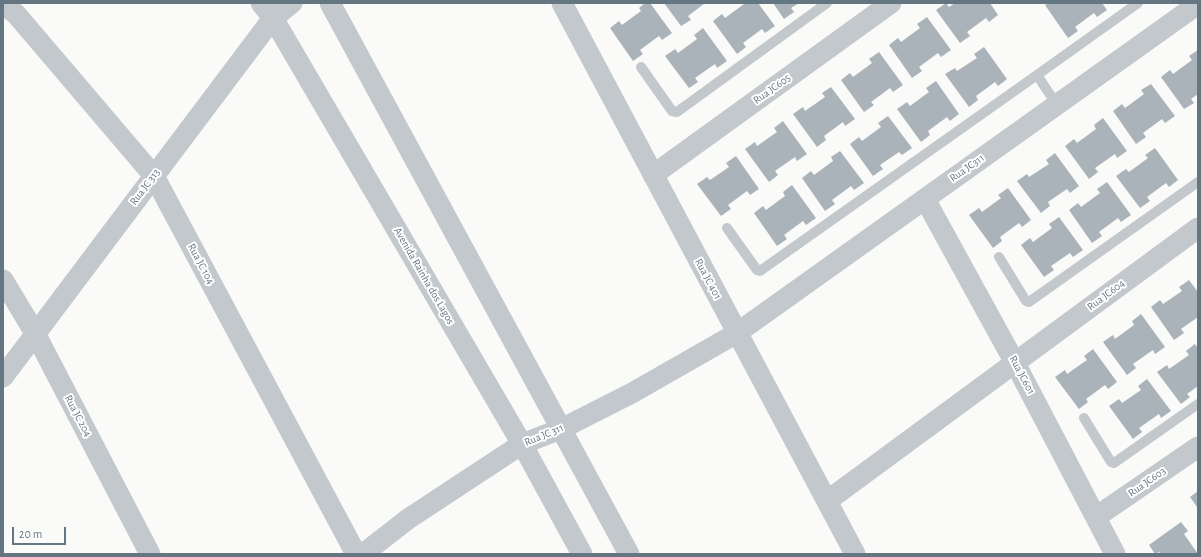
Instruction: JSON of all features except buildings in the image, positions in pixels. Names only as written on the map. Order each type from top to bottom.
[{"type":"street","name":"Rua JC 313","points":[[3,377],[154,176],[267,11],[292,3]]},
{"type":"street","points":[[330,3],[629,554]]},
{"type":"street","name":"Rua JC605","points":[[653,175],[890,3]]},
{"type":"street","name":"Rua JC 104","points":[[3,4],[16,14],[154,176],[356,554]]},
{"type":"street","name":"Rua JC311","points":[[737,333],[1198,4]]},
{"type":"street","name":"Rua JC 401","points":[[568,5],[653,175],[855,554]]},
{"type":"street","name":"Avenida Rainha dos Lagos","points":[[267,11],[522,444],[582,554]]},
{"type":"street","name":"Rua JC601","points":[[925,199],[1015,363],[1115,554]]},
{"type":"street","name":"Rua JC604","points":[[827,501],[1198,228]]},
{"type":"street","name":"Rua JC 204","points":[[3,280],[35,333],[150,554]]},
{"type":"street","name":"Rua JC 311","points":[[363,554],[408,519],[522,444],[561,429],[632,393],[737,333]]},
{"type":"street","name":"Rua JC603","points":[[1096,517],[1198,447]]},
{"type":"lane","points":[[641,67],[672,112],[677,112],[827,3]]},
{"type":"lane","points":[[727,228],[756,270],[760,271],[1138,3]]},
{"type":"lane","points":[[1037,75],[1057,105]]},
{"type":"lane","points":[[999,257],[1026,301],[1029,302],[1198,182]]},
{"type":"lane","points":[[1084,418],[1111,462],[1114,463],[1198,404]]}]
